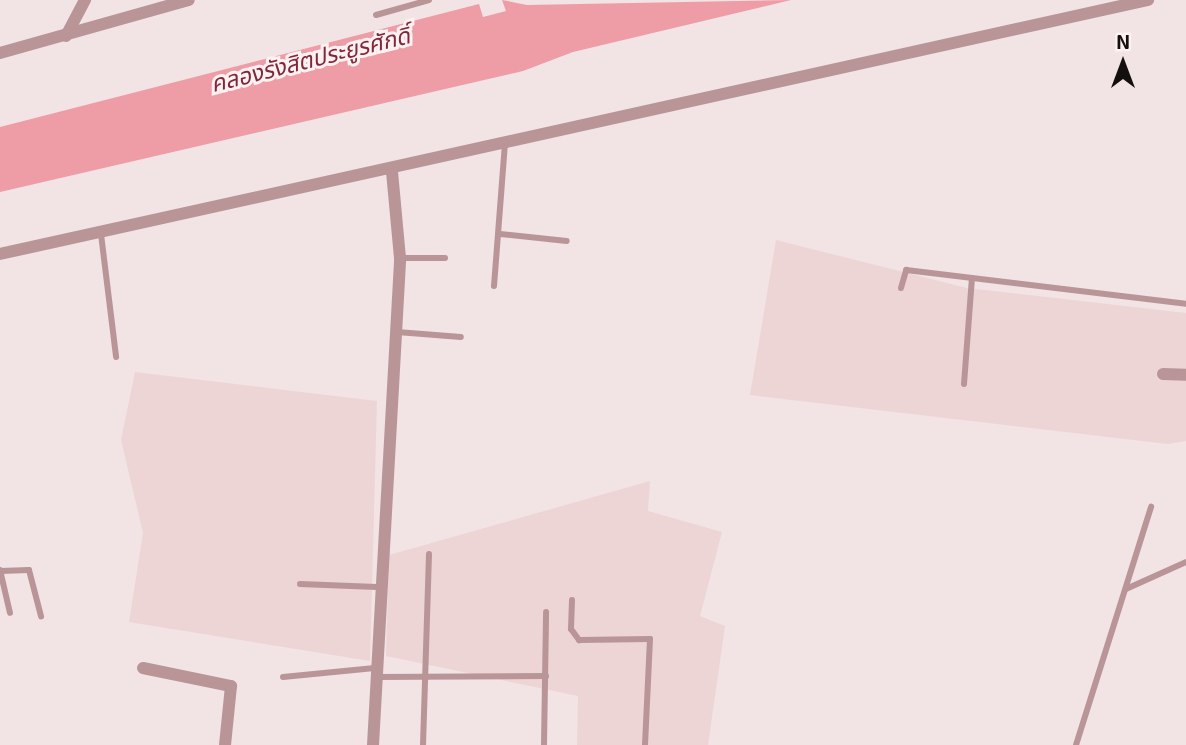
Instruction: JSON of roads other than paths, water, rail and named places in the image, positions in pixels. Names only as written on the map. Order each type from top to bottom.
[{"type":"street","points":[[66,36],[85,0]]},
{"type":"street","points":[[0,53],[189,0]]},
{"type":"street","points":[[0,254],[392,171],[505,142],[1148,0]]},
{"type":"street","points":[[373,745],[377,587],[397,332],[400,258],[392,171]]},
{"type":"street","points":[[1163,374],[1186,375]]},
{"type":"street","points":[[143,668],[231,686],[225,745]]},
{"type":"lane","points":[[376,15],[429,0]]},
{"type":"lane","points":[[495,286],[505,142]]},
{"type":"lane","points":[[101,234],[116,357]]},
{"type":"lane","points":[[500,234],[567,241]]},
{"type":"lane","points":[[400,258],[445,258]]},
{"type":"lane","points":[[901,288],[906,270],[1186,304]]},
{"type":"lane","points":[[964,384],[972,278]]},
{"type":"lane","points":[[397,332],[461,337]]},
{"type":"lane","points":[[1076,745],[1151,507]]},
{"type":"lane","points":[[423,745],[429,554]]},
{"type":"lane","points":[[1126,589],[1186,562]]},
{"type":"lane","points":[[10,613],[0,570],[29,570],[41,616]]},
{"type":"lane","points":[[300,584],[377,587]]},
{"type":"lane","points":[[572,600],[571,629],[579,640],[650,639],[645,745]]},
{"type":"lane","points":[[544,745],[545,612]]},
{"type":"lane","points":[[283,677],[375,672],[427,676],[546,676]]},
{"type":"water","name":"คลองรังสิตประยูรศักดิ์","points":[[502,0],[527,5],[791,0],[573,52],[523,71],[0,192],[0,127],[479,4],[483,17],[506,11]]}]
